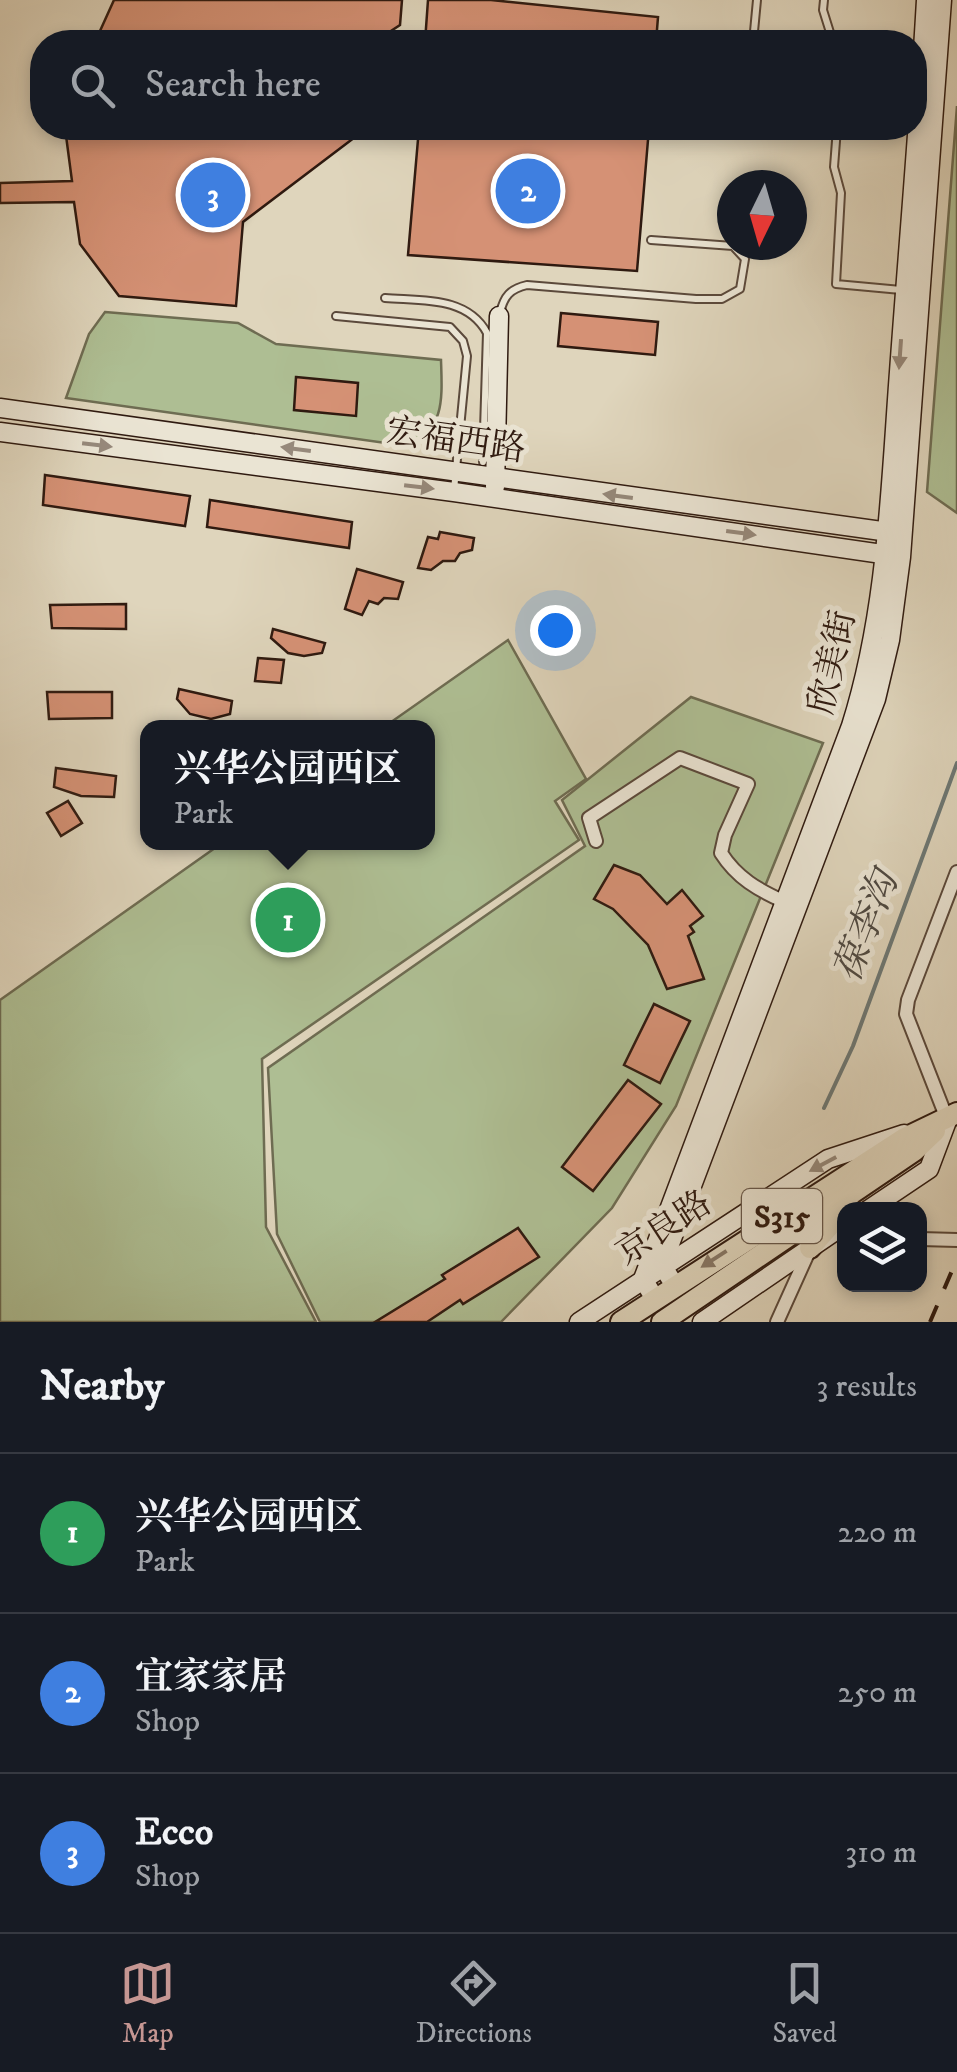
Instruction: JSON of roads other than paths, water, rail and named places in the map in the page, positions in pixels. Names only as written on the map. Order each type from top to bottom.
[{"type":"main road","name":"S315","points":[[662,1322],[914,1151],[952,1116]]},
{"type":"main road","name":"京良路","points":[[621,1322],[905,1138],[952,1116]]},
{"type":"main road","points":[[827,1242],[868,1182]]},
{"type":"street","name":"欣美街","points":[[925,30],[926,0]]},
{"type":"street","name":"欣美街","points":[[662,1266],[876,699],[890,640],[913,291],[942,0]]},
{"type":"street","name":"欣美街","points":[[913,291],[920,140]]},
{"type":"street","points":[[495,498],[499,316]]},
{"type":"street","name":"宏福西路","points":[[0,408],[895,532]]},
{"type":"street","name":"宏福西路","points":[[0,432],[893,555]]},
{"type":"street","name":"欣美街","points":[[643,1278],[866,680],[893,555]]},
{"type":"street","points":[[596,841],[590,818],[680,758],[748,784],[721,852],[731,869],[759,890],[785,902]]},
{"type":"street","points":[[880,1202],[929,1169],[952,1116],[906,1014],[957,872]]},
{"type":"street","name":"京良路","points":[[579,1322],[828,1160],[952,1116]]},
{"type":"street","points":[[927,1239],[957,1240]]},
{"type":"street","points":[[702,1322],[827,1242]]},
{"type":"street","points":[[777,1322],[827,1242]]},
{"type":"street","points":[[662,1266],[675,1286]]},
{"type":"street","points":[[643,1278],[656,1299]]},
{"type":"lane","points":[[754,30],[757,0]]},
{"type":"lane","points":[[824,0],[829,30]]},
{"type":"lane","points":[[836,140],[834,167],[842,194],[836,284],[913,291]]},
{"type":"lane","points":[[499,316],[503,301],[513,289],[527,286],[722,299],[740,290],[744,259],[734,246],[651,240]]},
{"type":"lane","points":[[384,298],[458,306],[478,316],[487,333],[483,462]]},
{"type":"lane","points":[[336,316],[450,327],[463,342],[467,356],[454,492]]},
{"type":"waterway","name":"葆李沟","points":[[824,1108],[853,1046],[957,763]]},
{"type":"railway","points":[[930,1322],[957,1259]]},
{"type":"place","name":"宜家家居","points":[[528,191]]},
{"type":"place","name":"Ecco","points":[[213,195]]},
{"type":"place","name":"兴华公园西区","points":[[288,920]]}]
